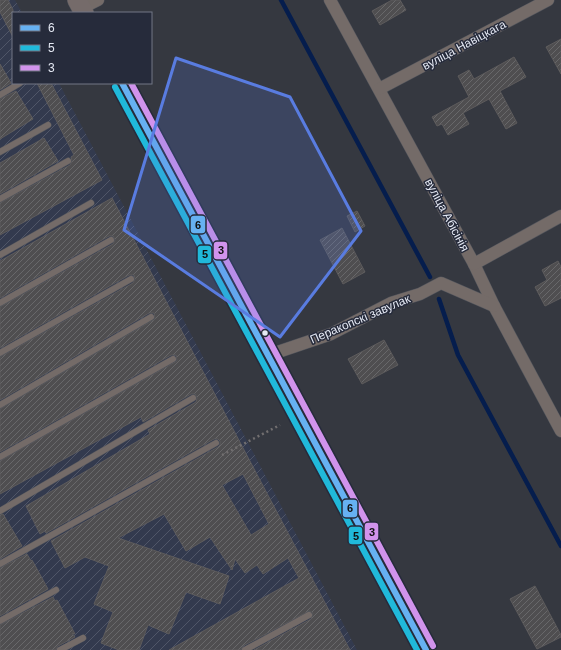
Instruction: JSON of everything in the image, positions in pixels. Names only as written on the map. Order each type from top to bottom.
[{"type":"main road","points":[[123,84],[426,650]]},
{"type":"street","name":"вуліца Абісінія","points":[[330,0],[474,264],[494,306],[561,431]]},
{"type":"street","name":"вуліца Навіцкага","points":[[379,89],[548,0]]},
{"type":"street","points":[[474,264],[561,216]]},
{"type":"street","name":"Перакопскі завулак","points":[[269,355],[331,334],[391,303],[420,294],[442,284],[494,306]]},
{"type":"lane","points":[[0,95],[18,84]]},
{"type":"lane","points":[[0,152],[48,125]]},
{"type":"lane","points":[[0,199],[68,161]]},
{"type":"lane","points":[[0,255],[91,203]]},
{"type":"lane","points":[[0,303],[111,240]]},
{"type":"lane","points":[[0,353],[131,279]]},
{"type":"lane","points":[[0,405],[152,317]]},
{"type":"lane","points":[[0,457],[173,359]]},
{"type":"lane","points":[[0,511],[193,398]]},
{"type":"lane","points":[[0,564],[216,443]]},
{"type":"lane","points":[[0,621],[56,590]]},
{"type":"lane","points":[[245,650],[309,614]]},
{"type":"lane","points":[[60,650],[83,638]]},
{"type":"path","points":[[222,455],[280,425]]},
{"type":"highlighted area","points":[[176,58],[290,97],[361,231],[280,337],[124,230]]},
{"type":"shaded area","points":[[0,0],[15,0],[21,12],[12,12],[12,84],[60,84],[357,650],[0,650]]},
{"type":"building","points":[[0,0],[8,0],[13,10],[12,35],[0,12]]},
{"type":"building","points":[[392,0],[400,0],[406,10],[380,25],[372,11]]},
{"type":"building","points":[[561,39],[561,74],[546,47]]},
{"type":"building","points":[[514,57],[526,77],[500,91],[517,123],[506,129],[489,99],[463,113],[469,124],[448,135],[442,124],[437,126],[432,117],[469,97],[458,76],[469,70],[474,79]]},
{"type":"building","points":[[0,64],[11,83],[0,90]]},
{"type":"building","points":[[38,84],[52,84],[102,180],[0,235],[0,203],[70,165],[72,161],[71,157],[74,155]]},
{"type":"building","points":[[16,91],[33,119],[0,139],[0,99]]},
{"type":"building","points":[[44,138],[58,161],[0,194],[0,163]]},
{"type":"building","points":[[112,198],[350,650],[254,650],[311,619],[313,613],[309,611],[243,646],[241,650],[169,650],[299,578],[288,558],[263,574],[257,565],[245,573],[235,559],[232,570],[210,537],[186,551],[164,514],[118,538],[229,576],[220,604],[186,592],[169,634],[148,625],[139,650],[119,650],[101,643],[113,612],[94,604],[109,566],[85,557],[65,568],[51,541],[218,447],[220,445],[220,441],[218,439],[214,439],[46,533],[45,531],[40,534],[26,506],[150,434],[148,430],[196,402],[197,398],[195,394],[191,394],[143,422],[141,417],[0,494],[0,461],[177,361],[176,355],[171,355],[0,452],[0,409],[155,319],[154,313],[149,313],[0,400],[0,357],[133,283],[135,279],[134,275],[129,275],[0,348],[0,307],[113,244],[115,240],[113,236],[109,236],[0,298],[0,261]],"holes":[[[243,474],[269,524],[251,535],[222,485]]]},
{"type":"building","points":[[357,211],[365,226],[355,232],[347,216]]},
{"type":"building","points":[[342,228],[365,272],[343,284],[320,240]]},
{"type":"building","points":[[558,261],[561,267],[561,298],[545,306],[535,287],[547,280],[542,270]]},
{"type":"building","points":[[384,340],[398,365],[362,384],[348,359]]},
{"type":"building","points":[[3,514],[22,546],[0,559],[0,515]]},
{"type":"building","points":[[27,554],[31,561],[32,560],[48,589],[0,616],[0,568]]},
{"type":"building","points":[[535,586],[561,635],[561,637],[537,649],[510,599]]},
{"type":"building","points":[[53,597],[55,601],[57,600],[75,634],[72,633],[75,637],[58,646],[56,650],[0,650],[0,625]]},
{"type":"waterway","points":[[281,0],[430,277]]},
{"type":"waterway","points":[[439,299],[458,355],[561,546]]},
{"type":"transit line","name":"6","points":[[123,84],[426,650]]},
{"type":"transit line","name":"3","points":[[132,84],[433,646]]},
{"type":"transit line","name":"5","points":[[115,87],[417,650]]}]
